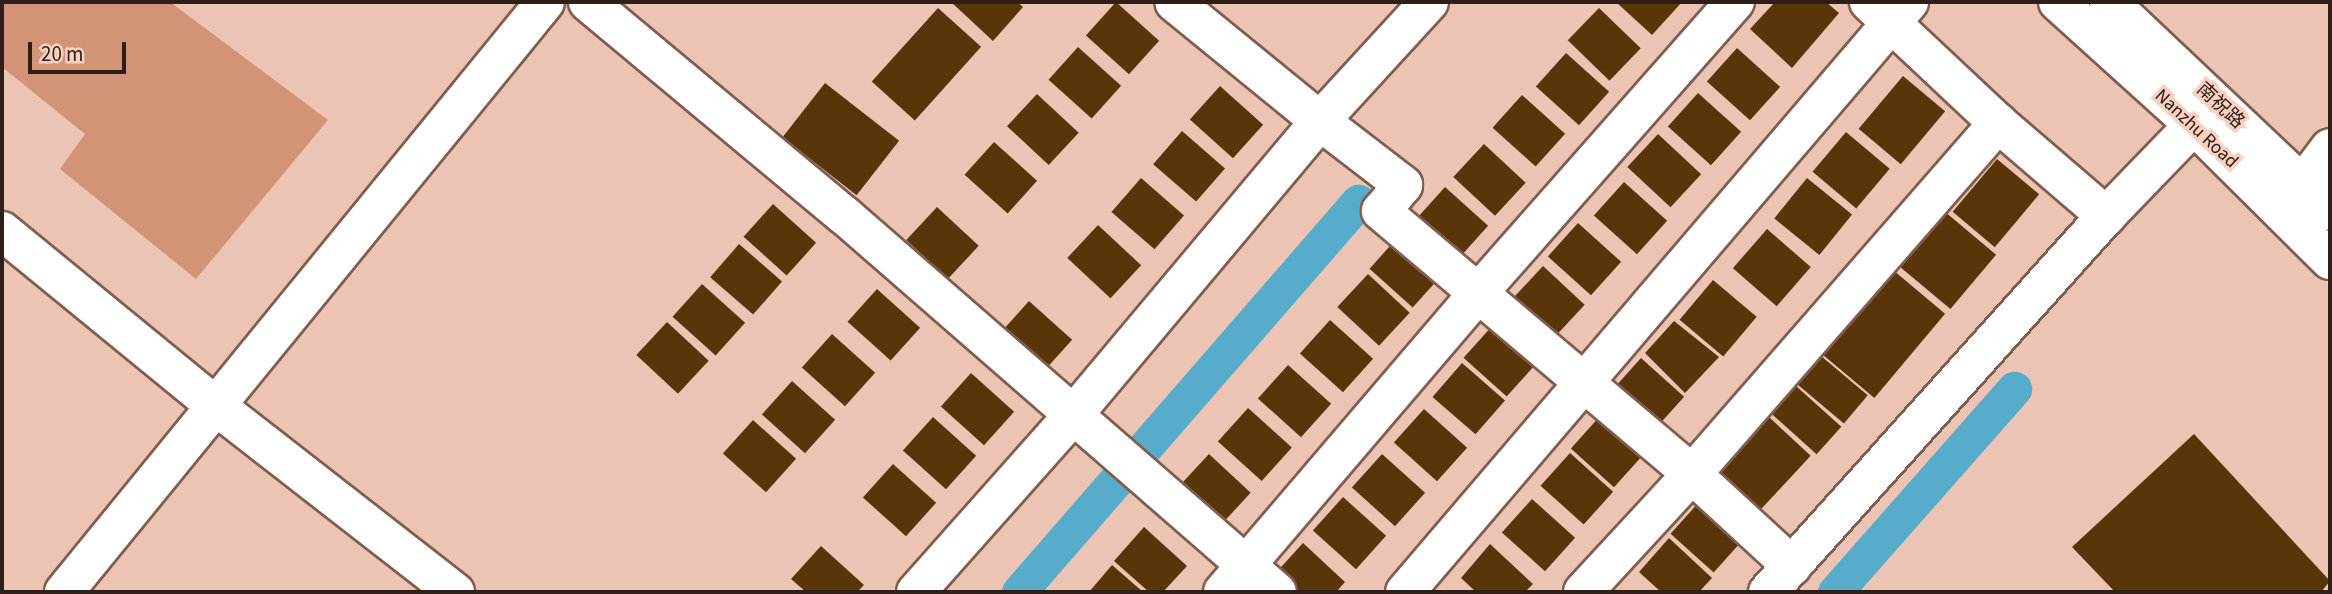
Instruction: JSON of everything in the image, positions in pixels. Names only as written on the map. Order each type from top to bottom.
[{"type":"street","points":[[64,592],[545,2]]},
{"type":"street","points":[[588,2],[1081,419],[1170,502],[1234,579],[1277,592]]},
{"type":"street","points":[[1174,2],[1402,185],[1381,211],[1692,474],[1780,579],[2106,216],[2194,125]]},
{"type":"street","points":[[915,592],[1081,419],[1320,121],[1429,2]]},
{"type":"street","points":[[1234,579],[1479,292],[1735,2]]},
{"type":"street","name":"Nanzhu Road","points":[[2058,2],[2194,125],[2287,192],[2330,260]]},
{"type":"street","name":"南祝路","points":[[2109,2],[2287,192],[2330,211]]},
{"type":"street","points":[[1405,592],[1583,382],[1890,8],[1998,122],[2106,216]]},
{"type":"street","points":[[1583,592],[1692,474],[1998,122]]},
{"type":"street","points":[[2287,192],[2330,148]]},
{"type":"street","points":[[2,231],[216,406],[455,592]]},
{"type":"shaded area","points":[[2,2],[170,2],[328,120],[196,279],[60,169],[85,134],[2,67]]},
{"type":"building","points":[[951,2],[1017,2],[1023,7],[993,41]]},
{"type":"building","points":[[1116,2],[1159,41],[1129,74],[1086,35]]},
{"type":"building","points":[[1616,2],[1682,2],[1652,35]]},
{"type":"building","points":[[1775,2],[1826,2],[1839,13],[1792,68],[1750,29]]},
{"type":"building","points":[[938,8],[981,47],[915,120],[872,82]]},
{"type":"building","points":[[1599,8],[1641,48],[1609,81],[1568,40]]},
{"type":"building","points":[[1078,47],[1121,86],[1092,119],[1049,80]]},
{"type":"building","points":[[1737,48],[1780,87],[1750,120],[1707,81]]},
{"type":"building","points":[[1566,53],[1609,92],[1579,125],[1536,86]]},
{"type":"building","points":[[1903,76],[1945,111],[1901,164],[1859,129]]},
{"type":"building","points":[[825,83],[899,141],[857,195],[783,137]]},
{"type":"building","points":[[1220,86],[1263,125],[1233,158],[1190,119]]},
{"type":"building","points":[[1698,93],[1741,132],[1711,165],[1668,126]]},
{"type":"building","points":[[1037,94],[1079,133],[1049,165],[1007,126]]},
{"type":"building","points":[[1522,95],[1565,134],[1536,167],[1493,128]]},
{"type":"building","points":[[1182,131],[1225,168],[1196,202],[1153,164]]},
{"type":"building","points":[[1846,132],[1890,169],[1856,208],[1813,172]]},
{"type":"building","points":[[1658,134],[1701,174],[1670,207],[1627,167]]},
{"type":"building","points":[[994,142],[1037,181],[1008,214],[965,175]]},
{"type":"building","points":[[1484,144],[1526,183],[1495,216],[1453,177]]},
{"type":"building","points":[[1997,159],[2039,194],[1995,247],[1953,212]]},
{"type":"building","points":[[1141,178],[1184,215],[1154,249],[1111,212]]},
{"type":"building","points":[[1807,178],[1852,215],[1819,255],[1774,218]]},
{"type":"building","points":[[1624,182],[1667,221],[1637,254],[1594,215]]},
{"type":"building","points":[[1445,187],[1488,226],[1458,259],[1415,220]]},
{"type":"building","points":[[773,204],[816,243],[787,276],[744,237]]},
{"type":"building","points":[[937,207],[979,246],[948,279],[906,240]]},
{"type":"building","points":[[1944,211],[1996,255],[1950,309],[1898,265]]},
{"type":"building","points":[[1578,223],[1621,262],[1591,295],[1548,256]]},
{"type":"building","points":[[1098,225],[1141,265],[1110,298],[1067,258]]},
{"type":"building","points":[[1767,229],[1811,267],[1777,306],[1733,268]]},
{"type":"building","points":[[1399,236],[1442,275],[1413,308],[1370,269]]},
{"type":"building","points":[[739,244],[782,281],[753,315],[710,277]]},
{"type":"building","points":[[1543,266],[1585,305],[1554,338],[1512,299]]},
{"type":"building","points":[[1893,270],[1945,314],[1874,398],[1822,354]]},
{"type":"building","points":[[1368,274],[1410,313],[1379,346],[1337,307]]},
{"type":"building","points":[[1713,280],[1757,317],[1723,356],[1680,320]]},
{"type":"building","points":[[702,284],[745,323],[716,356],[673,317]]},
{"type":"building","points":[[877,289],[920,328],[891,361],[848,322]]},
{"type":"building","points":[[1029,301],[1072,340],[1042,373],[999,334]]},
{"type":"building","points":[[1330,320],[1373,359],[1343,392],[1300,353]]},
{"type":"building","points":[[1674,321],[1719,357],[1685,393],[1645,353]]},
{"type":"building","points":[[667,322],[709,361],[678,394],[636,355]]},
{"type":"building","points":[[1493,325],[1536,364],[1507,397],[1464,358]]},
{"type":"building","points":[[832,334],[875,373],[845,406],[802,367]]},
{"type":"building","points":[[1821,356],[1868,395],[1844,424],[1797,384]]},
{"type":"building","points":[[1641,358],[1684,397],[1655,430],[1612,391]]},
{"type":"building","points":[[1462,363],[1505,400],[1475,434],[1432,397]]},
{"type":"building","points":[[1288,365],[1331,404],[1301,437],[1258,398]]},
{"type":"building","points":[[971,373],[1014,412],[984,445],[941,406]]},
{"type":"building","points":[[792,381],[835,420],[805,453],[762,414]]},
{"type":"building","points":[[1796,386],[1841,427],[1817,454],[1771,413]]},
{"type":"building","points":[[1248,408],[1292,447],[1262,481],[1218,441]]},
{"type":"building","points":[[1424,409],[1467,448],[1437,481],[1394,442]]},
{"type":"building","points":[[1601,415],[1644,454],[1614,487],[1571,448]]},
{"type":"building","points":[[933,417],[976,456],[946,489],[903,450]]},
{"type":"building","points":[[1769,417],[1811,456],[1755,516],[1713,477]]},
{"type":"building","points":[[753,420],[796,459],[766,492],[723,453]]},
{"type":"building","points":[[2194,434],[2330,581],[2321,592],[2115,592],[2072,547]]},
{"type":"building","points":[[1570,453],[1613,492],[1584,525],[1541,486]]},
{"type":"building","points":[[1209,454],[1251,493],[1220,526],[1178,487]]},
{"type":"building","points":[[1382,454],[1425,493],[1395,526],[1352,487]]},
{"type":"building","points":[[893,464],[936,503],[906,536],[863,497]]},
{"type":"building","points":[[1343,497],[1386,536],[1356,569],[1313,530]]},
{"type":"building","points":[[1532,499],[1575,538],[1545,571],[1502,532]]},
{"type":"building","points":[[1700,501],[1743,540],[1714,573],[1671,534]]},
{"type":"building","points":[[1144,527],[1187,566],[1163,592],[1149,592],[1114,561]]},
{"type":"building","points":[[1669,538],[1712,578],[1699,592],[1661,592],[1639,572]]},
{"type":"building","points":[[1303,543],[1345,582],[1336,592],[1290,592],[1273,576]]},
{"type":"building","points":[[1490,544],[1533,584],[1525,592],[1476,592],[1461,578]]},
{"type":"building","points":[[821,546],[864,585],[857,592],[806,592],[791,579]]},
{"type":"building","points":[[1112,565],[1143,592],[1089,592]]},
{"type":"waterway","points":[[1019,592],[1358,202]]},
{"type":"waterway","points":[[1835,592],[2014,389]]}]
